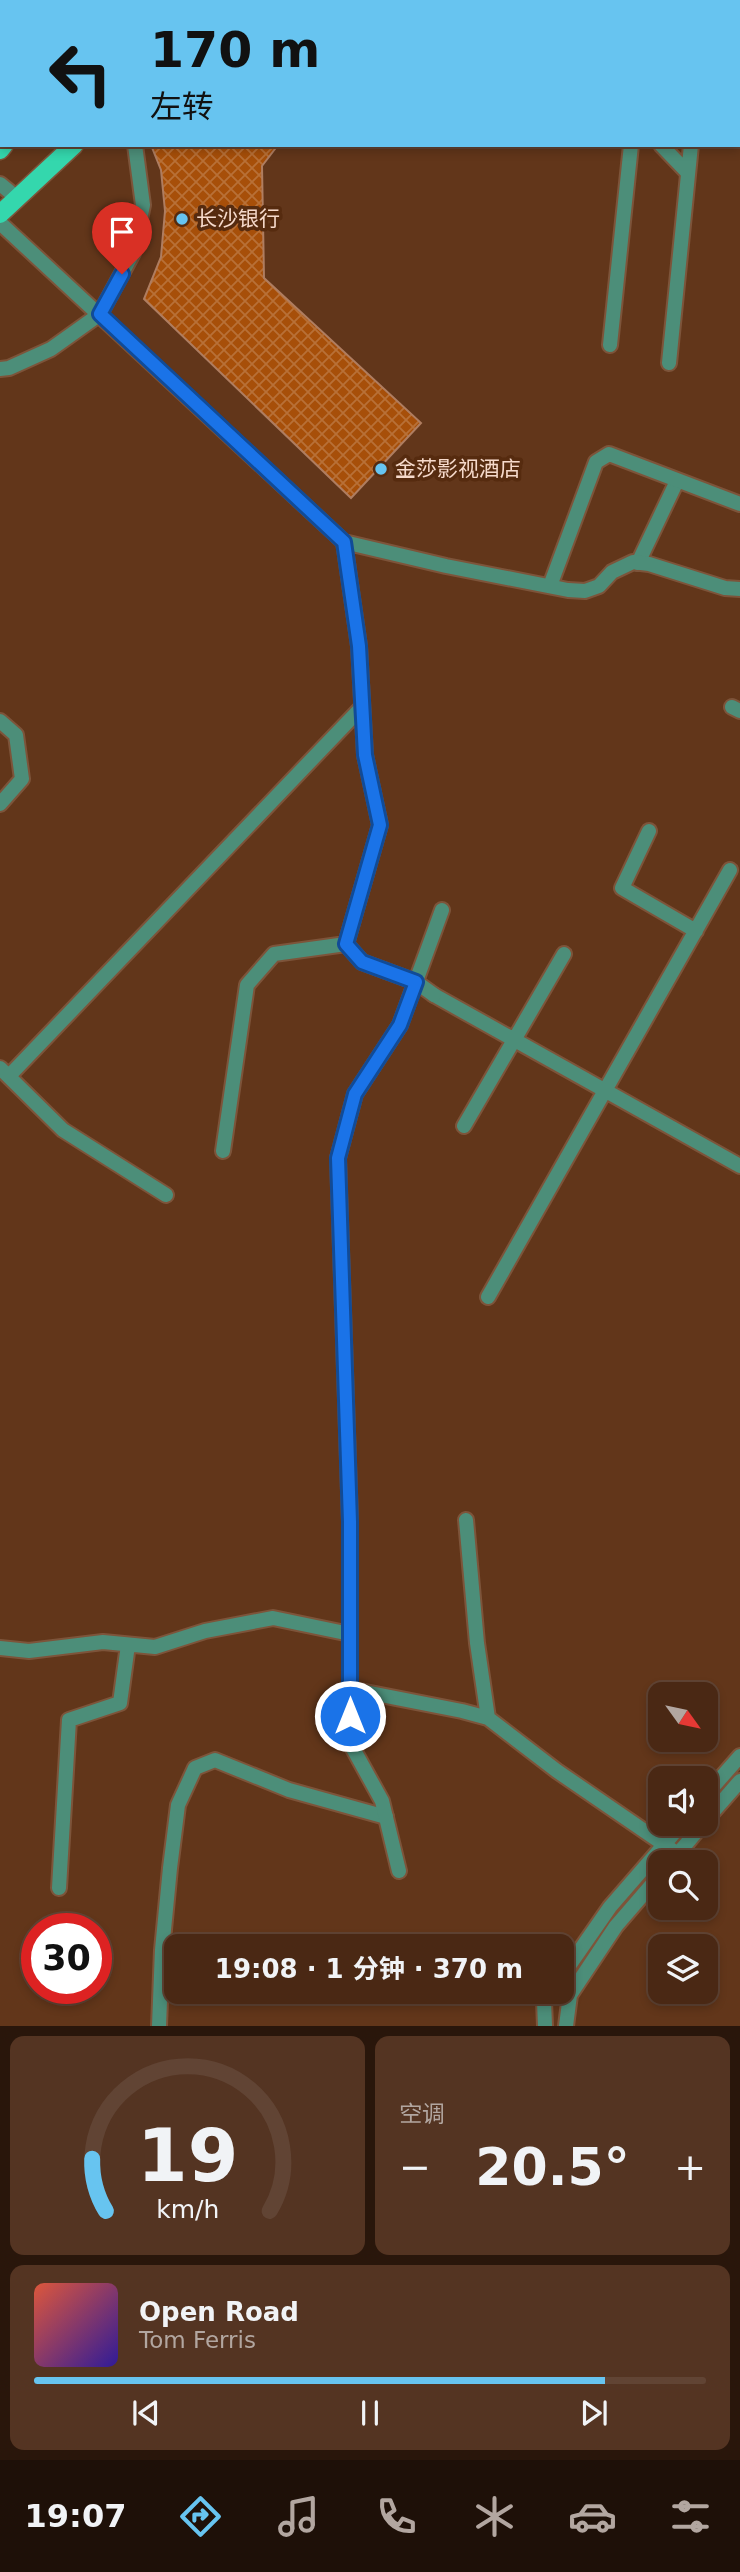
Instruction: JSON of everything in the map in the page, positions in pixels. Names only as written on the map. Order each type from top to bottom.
[{"type":"main road","points":[[0,214],[73,147]]},
{"type":"street","points":[[0,369],[9,368],[51,349],[100,314],[133,253],[141,217],[143,205],[135,147]]},
{"type":"street","points":[[610,345],[631,147]]},
{"type":"street","points":[[663,147],[687,172]]},
{"type":"street","points":[[669,363],[691,147]]},
{"type":"street","points":[[0,184],[17,198]]},
{"type":"street","points":[[0,223],[344,542],[446,566],[585,591],[599,586],[612,572],[623,566],[638,563],[725,588],[740,589]]},
{"type":"street","points":[[550,586],[596,462],[609,454],[740,504]]},
{"type":"street","points":[[638,563],[677,481]]},
{"type":"street","points":[[344,542],[359,646],[365,755],[380,825],[346,944]]},
{"type":"street","points":[[166,1195],[63,1130],[5,1072],[362,707]]},
{"type":"street","points":[[0,721],[16,735],[22,779],[0,804]]},
{"type":"street","points":[[649,831],[622,888],[696,931]]},
{"type":"street","points":[[488,1297],[730,870]]},
{"type":"street","points":[[399,1871],[382,1801],[350,1743],[350,1522],[338,1158],[355,1094],[400,1025],[442,910]]},
{"type":"street","points":[[346,944],[362,962],[416,982],[514,1041],[740,1166]]},
{"type":"street","points":[[223,1152],[247,985],[274,954],[346,944]]},
{"type":"street","points":[[464,1126],[564,954]]},
{"type":"street","points":[[466,1520],[477,1643],[488,1718]]},
{"type":"street","points":[[0,1648],[30,1651],[103,1642],[155,1647],[205,1631],[273,1618],[350,1634]]},
{"type":"street","points":[[60,1888],[69,1720],[120,1703],[128,1644]]},
{"type":"street","points":[[350,1689],[488,1718],[668,1850]]},
{"type":"street","points":[[718,1782],[740,1756]]},
{"type":"street","points":[[159,2026],[162,1950],[178,1805],[195,1768],[215,1760],[289,1790],[386,1817]]},
{"type":"street","points":[[718,1806],[740,1780]]},
{"type":"street","points":[[574,1959],[610,1907],[672,1836]]},
{"type":"street","points":[[681,1850],[692,1836]]},
{"type":"street","points":[[566,2026],[570,1995],[616,1926],[648,1889]]},
{"type":"street","points":[[544,2004],[545,2026]]},
{"type":"building","points":[[152,147],[276,147],[262,166],[264,278],[421,423],[351,498],[144,299],[161,257],[165,211],[161,170]]},
{"type":"place","name":"长沙银行","points":[[182,219]]},
{"type":"place","name":"金莎影视酒店","points":[[381,469]]},
{"type":"route","points":[[122,274],[100,314],[344,542],[359,646],[365,755],[380,825],[346,944],[362,962],[416,982],[400,1025],[355,1094],[338,1158],[350,1522],[350,1716]]}]
